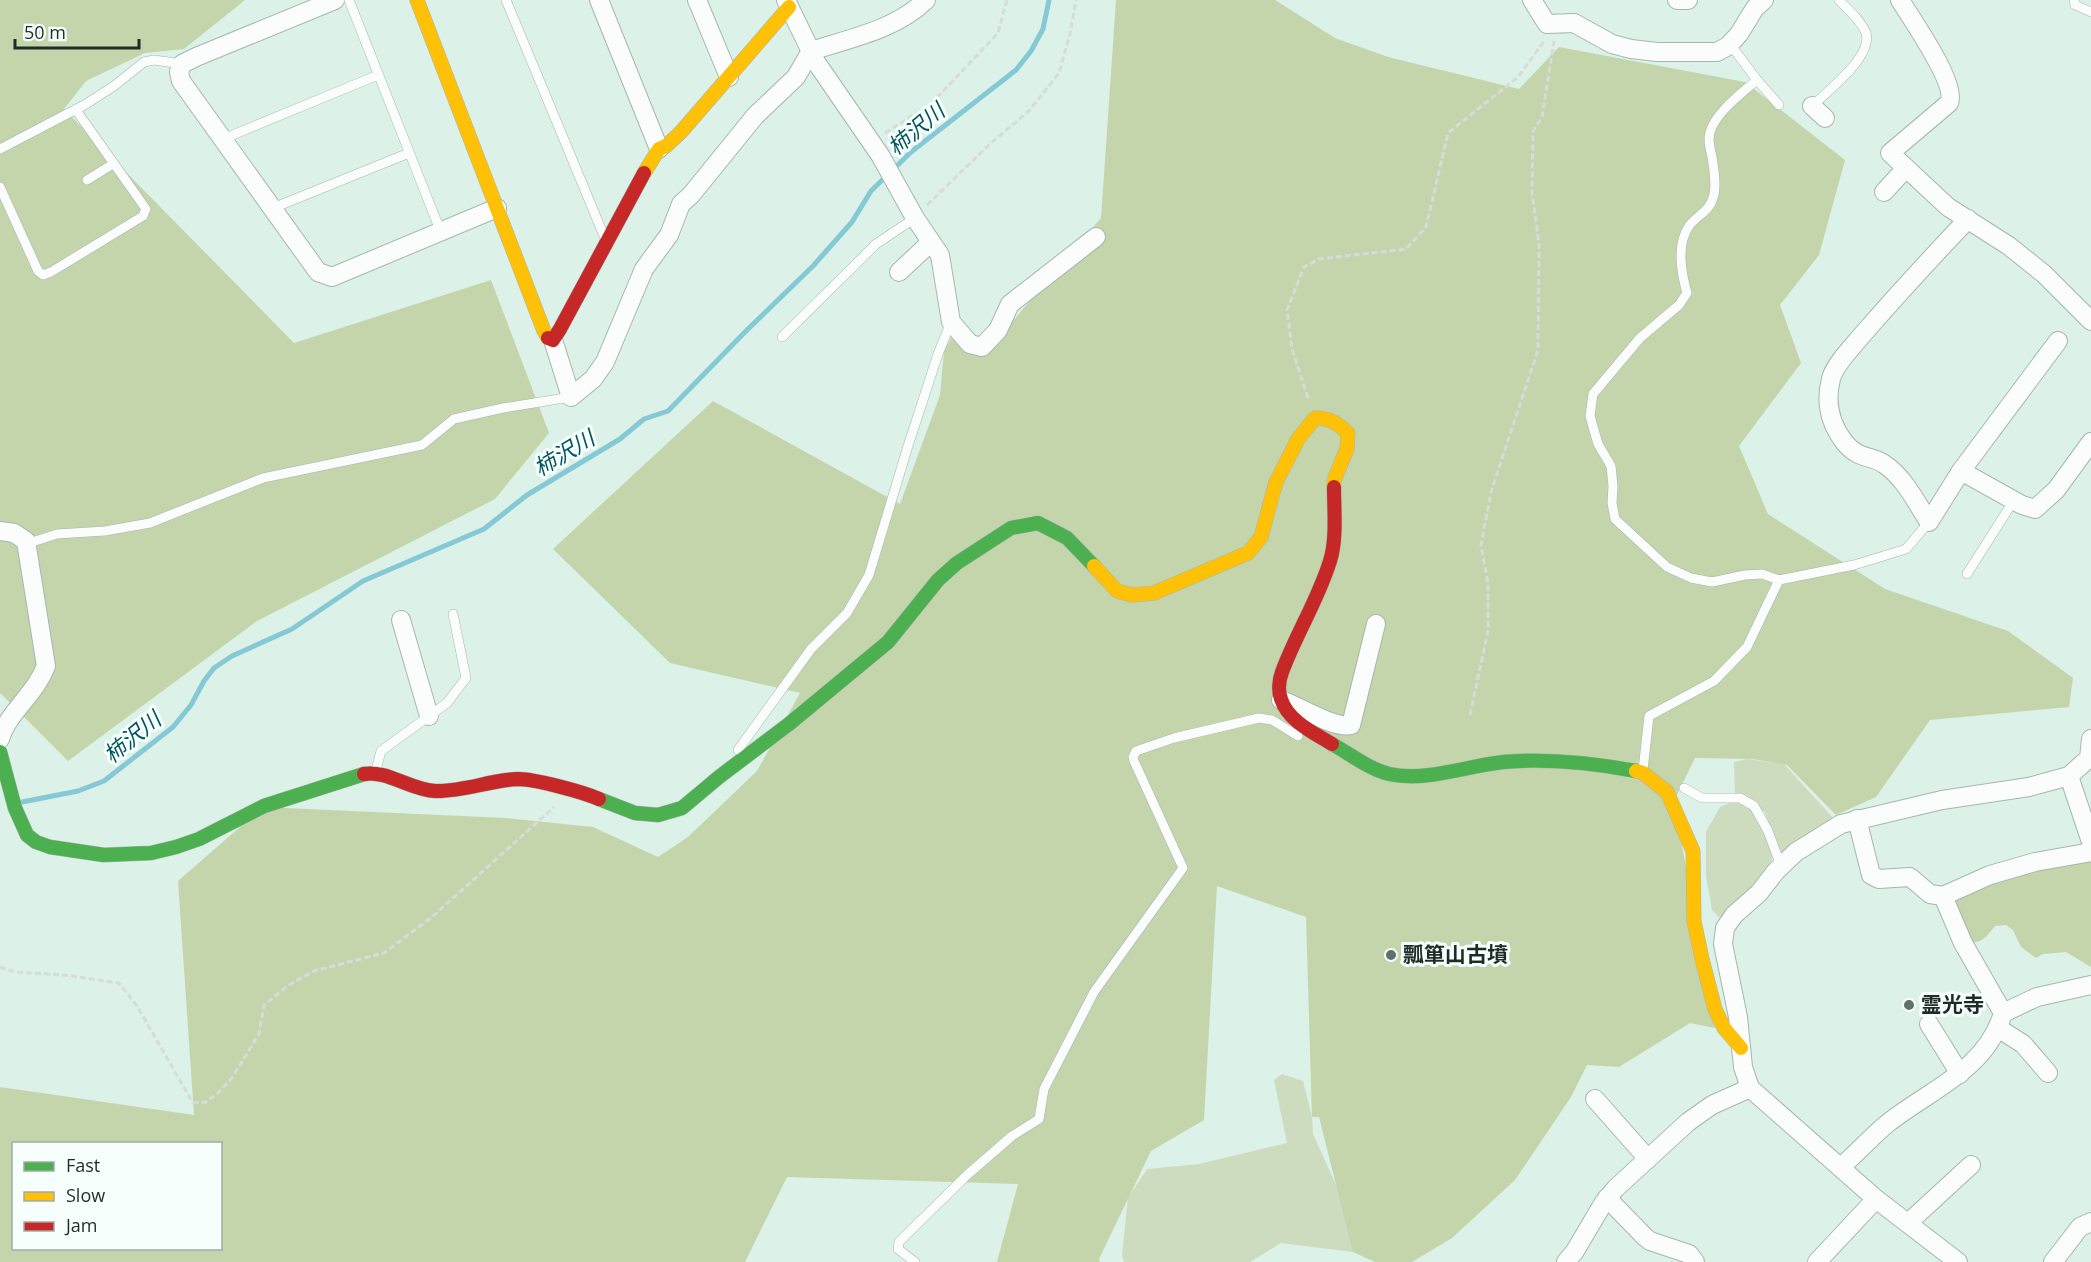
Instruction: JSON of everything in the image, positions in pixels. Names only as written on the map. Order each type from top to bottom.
[{"type":"street","points":[[335,0],[182,64],[179,72],[181,81],[318,272],[332,276],[497,208]]},
{"type":"street","points":[[599,0],[659,149]]},
{"type":"street","points":[[697,0],[729,77]]},
{"type":"street","points":[[422,1],[544,331],[549,339],[553,340],[571,397],[593,379],[605,362],[644,269],[669,235],[681,204],[691,195],[755,116],[796,77],[811,51],[880,30],[900,20],[926,0]]},
{"type":"street","points":[[1532,0],[1547,24],[1574,23],[1612,44],[1658,52],[1717,52],[1730,44],[1755,8],[1764,0]]},
{"type":"street","points":[[1677,0],[1688,0]]},
{"type":"street","points":[[1906,2],[1950,86],[1952,97],[1949,103],[1890,153],[1948,207],[2009,246],[2044,274],[2091,321]]},
{"type":"street","points":[[553,340],[633,191],[659,149],[666,146],[681,132],[729,77],[788,3],[816,62],[875,149],[940,255],[951,322],[970,344],[982,347],[998,330],[1010,304],[1096,237]]},
{"type":"street","points":[[1884,192],[1906,168]]},
{"type":"street","points":[[1968,219],[1884,310],[1831,376],[1828,403],[1831,422],[1846,445],[1861,457],[1883,463],[1901,480],[1929,522],[1961,471],[2058,341]]},
{"type":"street","points":[[899,272],[931,242]]},
{"type":"street","points":[[0,752],[19,818],[27,835],[40,844],[59,851],[97,854],[151,853],[193,841],[232,820],[263,807],[360,774],[375,772],[408,786],[435,791],[520,779],[574,790],[635,813],[658,816],[682,808],[789,724],[888,642],[938,580],[957,563],[1011,528],[1038,523],[1067,538],[1117,591],[1132,595],[1154,593],[1248,553],[1261,537],[1276,482],[1298,439],[1315,418],[1325,418],[1344,427],[1348,433],[1347,449],[1334,480],[1334,534],[1331,559],[1312,608],[1281,674],[1279,685],[1281,700],[1290,714],[1302,725],[1359,760],[1378,770],[1399,775],[1432,775],[1503,762],[1549,761],[1609,766],[1643,773],[1668,792],[1693,851],[1694,921],[1702,959],[1715,1009],[1724,1028],[1741,1048]]},
{"type":"street","points":[[1961,471],[2034,509],[2056,490],[2091,442]]},
{"type":"street","points":[[0,531],[14,533],[26,541],[46,666],[40,681],[4,728],[0,739]]},
{"type":"street","points":[[401,620],[429,716]]},
{"type":"street","points":[[1281,700],[1331,722],[1351,725],[1376,624]]},
{"type":"street","points":[[1950,1259],[1876,1199],[1750,1088],[1743,1067],[1738,1017],[1722,944],[1725,928],[1734,915],[1759,893],[1781,866],[1814,839],[1841,824],[1964,796],[2029,787],[2069,776],[2089,758],[2091,739]]},
{"type":"street","points":[[2069,776],[2091,842]]},
{"type":"street","points":[[1857,819],[1871,875],[1879,879],[1910,877],[1930,894],[1943,896],[1990,875],[2034,862],[2091,852]]},
{"type":"street","points":[[1943,896],[2001,1020],[2048,1072]]},
{"type":"street","points":[[1841,1167],[1888,1123],[1960,1074],[1975,1060],[2001,1020],[2037,998],[2091,985]]},
{"type":"street","points":[[1929,1024],[1960,1074]]},
{"type":"street","points":[[1566,1262],[1607,1198],[1616,1188],[1688,1122],[1712,1105],[1750,1088]]},
{"type":"street","points":[[1595,1099],[1648,1159]]},
{"type":"street","points":[[1908,1223],[1971,1165]]},
{"type":"street","points":[[1607,1198],[1645,1237],[1689,1254],[1695,1262]]},
{"type":"street","points":[[1817,1262],[1876,1199]]},
{"type":"street","points":[[2053,1262],[2080,1227],[2091,1222]]},
{"type":"lane","points":[[349,0],[440,230]]},
{"type":"lane","points":[[506,0],[607,241]]},
{"type":"lane","points":[[1819,112],[1861,57],[1867,42],[1866,33],[1861,24],[1839,0]]},
{"type":"lane","points":[[2074,0],[2075,5],[2091,12]]},
{"type":"lane","points":[[1730,44],[1779,105]]},
{"type":"lane","points":[[0,148],[76,110],[114,86],[144,62],[154,60],[182,64]]},
{"type":"lane","points":[[223,139],[378,75]]},
{"type":"lane","points":[[1757,80],[1711,127],[1709,139],[1714,166],[1714,197],[1706,211],[1689,226],[1681,247],[1681,273],[1687,293],[1679,305],[1641,338],[1593,394],[1590,416],[1598,444],[1611,466],[1615,519],[1667,567],[1691,578],[1712,582],[1762,573],[1779,580],[1854,565],[1906,549],[1929,522]]},
{"type":"lane","points":[[0,187],[38,271],[42,275],[51,272],[143,216],[146,209],[76,110]]},
{"type":"lane","points":[[273,208],[409,153]]},
{"type":"lane","points":[[87,180],[113,164]]},
{"type":"lane","points":[[782,338],[876,244],[913,214]]},
{"type":"lane","points":[[719,777],[811,649],[847,613],[869,576],[908,446],[951,322]]},
{"type":"lane","points":[[26,544],[57,534],[105,531],[150,523],[263,478],[422,445],[454,419],[571,397]]},
{"type":"lane","points":[[1967,574],[2014,500]]},
{"type":"lane","points":[[1643,773],[1649,716],[1714,681],[1747,647],[1779,580]]},
{"type":"lane","points":[[375,772],[381,751],[447,703],[466,678],[453,615]]},
{"type":"lane","points":[[915,1262],[900,1252],[899,1242],[1004,1142],[1039,1119],[1044,1089],[1094,992],[1183,868],[1134,761],[1136,751],[1174,738],[1259,718],[1272,720],[1343,762],[1359,760]]},
{"type":"lane","points":[[1684,788],[1702,798],[1740,798],[1754,806],[1768,831],[1781,866]]},
{"type":"path","points":[[875,149],[931,104],[998,33],[1007,0]]},
{"type":"path","points":[[913,214],[1029,111],[1059,73],[1070,34],[1076,0]]},
{"type":"path","points":[[1315,418],[1292,349],[1287,310],[1304,267],[1319,259],[1406,249],[1426,227],[1448,133],[1518,77],[1557,24]]},
{"type":"path","points":[[1470,715],[1488,631],[1488,583],[1481,545],[1491,492],[1538,350],[1539,244],[1532,193],[1533,130],[1542,117],[1557,24]]},
{"type":"path","points":[[0,967],[15,972],[64,975],[119,983],[137,1006],[193,1103],[206,1102],[225,1086],[250,1050],[259,1034],[264,1005],[272,998],[289,984],[314,971],[384,953],[432,917],[574,790]]},
{"type":"green space","points":[[0,0],[245,0],[184,49],[145,53],[86,81],[64,109],[294,343],[491,280],[549,433],[495,499],[257,621],[68,761],[0,693]]},
{"type":"green space","points":[[1116,0],[1275,0],[1335,38],[1388,57],[1519,89],[1559,47],[1745,82],[1845,160],[1819,255],[1780,305],[1801,363],[1739,446],[1768,514],[1885,589],[2008,631],[2073,678],[2069,707],[1930,720],[1876,797],[1836,815],[1787,765],[1753,759],[1695,758],[1674,801],[1715,1028],[1690,1023],[1619,1067],[1587,1065],[1571,1097],[1515,1180],[1452,1238],[1412,1262],[1375,1262],[1353,1252],[1319,1117],[1312,1117],[1306,917],[1217,886],[1204,1120],[1151,1151],[1099,1259],[1100,1262],[997,1262],[1018,1184],[787,1177],[745,1262],[0,1262],[0,1087],[194,1115],[178,881],[263,807],[506,818],[593,827],[658,857],[688,837],[757,771],[800,693],[670,663],[553,549],[713,401],[900,504],[940,395],[944,351],[953,334],[994,343],[1101,218]]},
{"type":"green space","points":[[1747,759],[1784,764],[1834,819],[1784,864],[1775,853],[1761,879],[1724,922],[1712,910],[1706,876],[1706,832],[1720,807],[1734,801],[1758,810],[1768,821],[1765,812],[1735,796],[1734,762]]},
{"type":"green space","points":[[2091,859],[2091,967],[2066,952],[2043,954],[2036,958],[2021,947],[2013,930],[2006,925],[1995,926],[1986,937],[1979,941],[1966,942],[1952,909],[1965,892],[1982,885],[2002,882],[2023,873]]},
{"type":"green space","points":[[1282,1074],[1303,1081],[1312,1117],[1313,1134],[1346,1207],[1353,1252],[1281,1243],[1250,1262],[1124,1262],[1122,1255],[1128,1198],[1147,1169],[1199,1164],[1287,1143],[1274,1080]]},
{"type":"waterway","name":"柿沢川","points":[[22,802],[78,791],[104,781],[173,727],[191,705],[214,668],[232,656],[292,629],[363,581],[484,529],[527,495],[620,439],[644,419],[668,411],[813,266],[852,222],[871,191],[911,152],[1016,70],[1031,51],[1043,29],[1049,0]]},
{"type":"traffic: fast","points":[[599,799],[635,813],[658,815],[682,808],[888,642],[938,580],[957,563],[1011,528],[1038,523],[1067,538],[1094,566]]},
{"type":"traffic: fast","points":[[1332,744],[1374,769],[1403,776],[1432,775],[1489,764],[1520,761],[1570,762],[1636,771]]},
{"type":"traffic: fast","points":[[0,752],[15,808],[27,835],[36,842],[50,847],[104,855],[151,853],[176,847],[199,839],[264,806],[364,774]]},
{"type":"traffic: slow","points":[[417,0],[548,338]]},
{"type":"traffic: slow","points":[[644,173],[659,149],[666,146],[681,132],[789,7]]},
{"type":"traffic: slow","points":[[1094,566],[1117,591],[1132,595],[1154,593],[1248,553],[1261,537],[1276,482],[1298,439],[1315,418],[1333,422],[1348,433],[1347,449],[1334,480],[1334,487]]},
{"type":"traffic: slow","points":[[1636,771],[1643,773],[1667,792],[1693,851],[1694,921],[1702,959],[1715,1009],[1724,1028],[1741,1048]]},
{"type":"traffic: jam","points":[[548,338],[553,340],[560,329],[644,173]]},
{"type":"traffic: jam","points":[[1332,744],[1302,726],[1289,714],[1284,707],[1279,689],[1282,672],[1330,561],[1334,534],[1334,487]]},
{"type":"traffic: jam","points":[[364,774],[382,775],[435,791],[456,790],[518,779],[559,786],[599,799]]},
{"type":"place","name":"瓢箪山古墳","points":[[1391,955]]},
{"type":"place","name":"霊光寺","points":[[1909,1005]]}]
